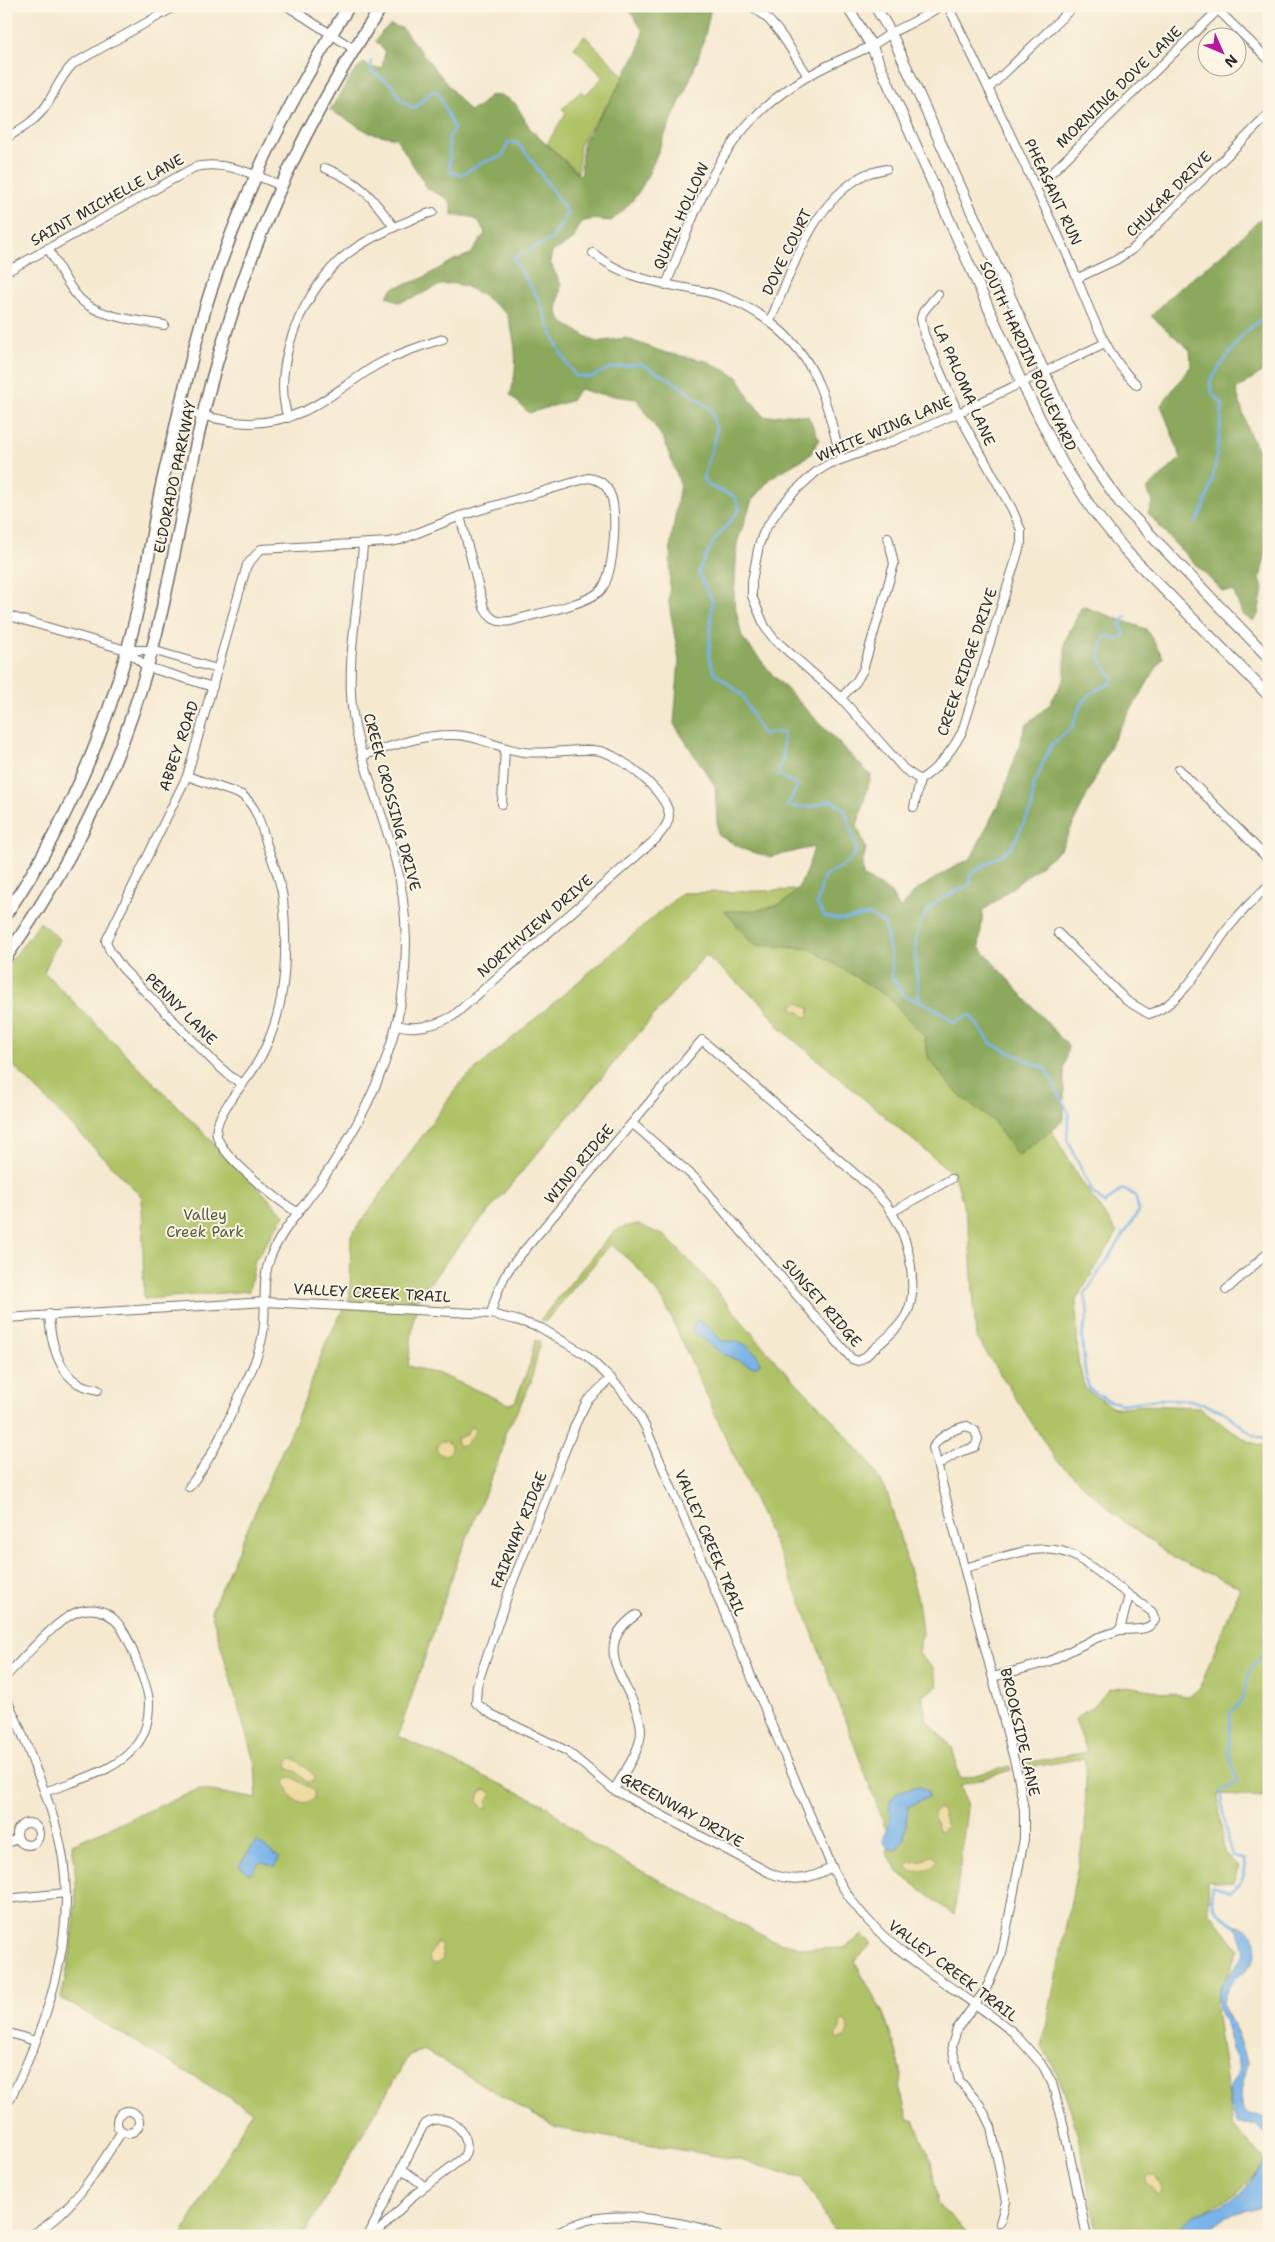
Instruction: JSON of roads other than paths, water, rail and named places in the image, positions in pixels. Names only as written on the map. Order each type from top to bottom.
[{"type":"main road","name":"ELDORADO PARKWAY","points":[[6,914],[52,839],[82,779],[103,724],[140,601],[163,477],[210,293],[255,175],[283,119],[330,35],[349,6]]},
{"type":"main road","name":"ELDORADO PARKWAY","points":[[6,957],[58,877],[88,821],[124,737],[148,667],[203,415],[241,283],[280,185],[311,124],[354,49],[382,6]]},
{"type":"main road","name":"SOUTH HARDIN BOULEVARD","points":[[847,6],[871,46],[1022,384],[1063,464],[1109,531],[1158,585],[1269,696]]},
{"type":"main road","name":"SOUTH HARDIN BOULEVARD","points":[[875,6],[892,33],[1065,418],[1090,460],[1120,503],[1269,658]]},
{"type":"street","points":[[6,138],[31,122],[39,114],[48,104],[63,74],[73,64],[176,6]]},
{"type":"street","points":[[287,6],[354,49]]},
{"type":"street","points":[[751,6],[761,12],[776,28],[808,76]]},
{"type":"street","name":"QUAIL HOLLOW","points":[[666,286],[698,204],[728,147],[753,116],[764,106],[808,76],[871,46],[940,6]]},
{"type":"street","name":"PHEASANT RUN","points":[[948,6],[1036,188],[1078,278],[1105,342],[1121,368],[1137,385]]},
{"type":"street","points":[[989,88],[1074,6]]},
{"type":"street","points":[[1220,8],[1269,60]]},
{"type":"street","name":"MORNING DOVE LANE","points":[[1036,188],[1220,8]]},
{"type":"street","name":"CHUKAR DRIVE","points":[[1078,278],[1116,260],[1133,249],[1269,114]]},
{"type":"street","name":"SAINT MICHELLE LANE","points":[[6,272],[195,167],[219,164],[280,185]]},
{"type":"street","points":[[325,168],[349,178],[372,197],[394,227]]},
{"type":"street","name":"DOVE COURT","points":[[770,321],[811,228],[822,210],[834,197],[865,174],[886,169]]},
{"type":"street","points":[[288,418],[284,407],[283,390],[286,356],[304,309],[321,281],[348,254],[394,227],[433,212]]},
{"type":"street","points":[[48,248],[71,288],[84,302],[112,314],[164,325]]},
{"type":"street","points":[[593,253],[624,273],[666,286],[720,295],[745,306],[770,321],[795,347],[813,371],[825,401],[841,459]]},
{"type":"street","name":"LA PALOMA LANE","points":[[938,294],[923,312],[921,324],[958,413],[1012,509],[1021,530],[1021,543]]},
{"type":"street","points":[[180,411],[245,423],[288,418],[330,398],[391,358],[443,339]]},
{"type":"street","name":"WHITE WING LANE","points":[[920,780],[904,769],[841,698],[774,639],[765,627],[752,596],[752,581],[758,545],[770,520],[795,491],[816,472],[841,459],[891,442],[958,413],[1022,384],[1044,370],[1105,342]]},
{"type":"street","points":[[363,544],[400,540],[460,516],[579,480],[596,479],[607,487],[613,505],[612,556],[610,575],[606,585],[589,599],[511,621],[501,622],[493,620],[484,608],[460,516]]},
{"type":"street","points":[[841,698],[856,682],[862,670],[890,580],[894,564],[888,537]]},
{"type":"street","name":"CREEK RIDGE DRIVE","points":[[920,780],[950,753],[962,732],[1021,543]]},
{"type":"street","name":"ABBEY ROAD","points":[[108,946],[106,941],[108,934],[144,867],[187,776],[247,565],[262,549],[363,544]]},
{"type":"street","name":"CREEK CROSSING DRIVE","points":[[189,1487],[212,1455],[254,1367],[263,1332],[266,1302],[265,1286],[269,1261],[274,1247],[333,1164],[362,1115],[382,1069],[396,1025],[405,952],[403,894],[388,837],[362,756],[353,713],[350,675],[363,544]]},
{"type":"street","points":[[6,615],[126,650],[152,650],[217,669]]},
{"type":"street","points":[[126,650],[148,667],[213,687]]},
{"type":"street","points":[[362,756],[406,742],[452,735],[505,748],[502,804]]},
{"type":"street","name":"NORTHVIEW DRIVE","points":[[396,1025],[426,1026],[440,1023],[453,1016],[656,839],[666,825],[668,811],[662,800],[626,762],[607,753],[593,750],[540,753],[505,748]]},
{"type":"street","points":[[1179,769],[1269,860]]},
{"type":"street","points":[[187,776],[242,795],[252,805],[259,817],[279,880],[283,898],[284,946],[283,979],[277,1012],[264,1053],[223,1112],[218,1123],[216,1135],[222,1146],[256,1181],[278,1200],[298,1213]]},
{"type":"street","points":[[914,807],[920,780]]},
{"type":"street","points":[[1058,933],[1127,1001],[1149,1014],[1159,1011],[1180,992],[1231,925],[1269,885]]},
{"type":"street","name":"PENNY LANE","points":[[108,946],[114,959],[151,998],[214,1062],[243,1084]]},
{"type":"street","name":"WIND RIDGE","points":[[491,1314],[496,1293],[506,1273],[702,1040]]},
{"type":"street","name":"SUNSET RIDGE","points":[[632,1123],[696,1180],[850,1357],[855,1360],[866,1357],[895,1329],[906,1315],[911,1301],[913,1283],[909,1252],[901,1228],[892,1212],[874,1190],[702,1040]]},
{"type":"street","points":[[892,1212],[951,1179]]},
{"type":"street","points":[[1226,1290],[1269,1252]]},
{"type":"street","name":"VALLEY CREEK TRAIL","points":[[6,1318],[266,1302],[491,1314],[528,1323],[563,1340],[586,1356],[611,1378],[635,1408],[650,1437],[832,1867],[854,1905],[880,1934],[899,1950],[1014,2033],[1031,2050],[1049,2075],[1062,2119],[1087,2236]]},
{"type":"street","points":[[49,1314],[50,1332],[65,1369],[79,1384],[98,1390]]},
{"type":"street","name":"FAIRWAY RIDGE","points":[[476,1703],[477,1685],[509,1591],[579,1417],[587,1402],[611,1378]]},
{"type":"street","name":"BROOKSIDE LANE","points":[[938,1464],[957,1453],[975,1447],[978,1438],[973,1429],[964,1427],[936,1442],[933,1448],[1020,1781],[1024,1831],[1019,1874],[1002,1953],[990,1982],[954,2034],[952,2052],[959,2080],[980,2105],[991,2127],[1006,2202],[1000,2223]]},
{"type":"street","points":[[965,1568],[1028,1551],[1054,1549],[1076,1557],[1152,1612],[1155,1620],[1152,1625],[1145,1628],[1120,1630],[1102,1635],[1048,1662],[993,1677]]},
{"type":"street","points":[[1120,1630],[1129,1595]]},
{"type":"street","points":[[6,1676],[64,1620],[77,1612],[92,1610],[107,1613],[123,1628],[147,1688],[149,1702],[147,1723],[142,1736],[133,1749],[110,1767],[45,1792]]},
{"type":"street","points":[[614,1790],[641,1737],[640,1722],[619,1674],[614,1648],[620,1629],[636,1615]]},
{"type":"street","points":[[6,1699],[45,1792],[60,1841],[66,1893],[63,1935],[44,2016],[6,2107]]},
{"type":"street","name":"GREENWAY DRIVE","points":[[476,1703],[491,1714],[567,1751],[614,1790],[776,1876],[789,1879],[806,1879],[832,1867]]},
{"type":"street","points":[[6,1844],[18,1838]]},
{"type":"street","points":[[6,1898],[66,1893]]},
{"type":"street","points":[[6,2032],[35,2041]]},
{"type":"street","points":[[368,2236],[421,2130],[430,2120],[442,2119],[460,2128],[466,2139],[465,2155],[459,2162],[424,2186],[374,2236]]},
{"type":"street","points":[[29,2236],[48,2223],[73,2200],[92,2177],[122,2131]]},
{"type":"street","points":[[401,2168],[424,2186]]},
{"type":"street","points":[[553,2236],[585,2221],[614,2215],[692,2225],[718,2236]]},
{"type":"water","points":[[698,1320],[711,1329],[722,1341],[734,1341],[747,1346],[754,1352],[761,1363],[754,1367],[723,1354],[692,1331],[694,1322]]},
{"type":"water","points":[[919,1786],[928,1791],[928,1797],[908,1807],[904,1839],[896,1850],[889,1849],[884,1843],[884,1839],[890,1820],[890,1801],[898,1792]]},
{"type":"water","points":[[256,1841],[280,1858],[274,1867],[264,1862],[259,1863],[251,1874],[239,1866]]},
{"type":"water","points":[[1234,1926],[1244,1928],[1251,1933],[1255,1939],[1256,1951],[1255,1957],[1248,1968],[1230,1983],[1223,2006],[1238,2034],[1247,2062],[1240,2091],[1243,2110],[1246,2114],[1269,2117],[1269,2145],[1267,2137],[1255,2124],[1238,2124],[1230,2100],[1229,2090],[1237,2073],[1238,2061],[1232,2049],[1230,2036],[1219,2010],[1217,2000],[1222,1983],[1245,1953],[1238,1931]]},
{"type":"water","points":[[1269,2160],[1269,2193],[1264,2205],[1225,2217],[1204,2236],[1184,2236],[1181,2227],[1193,2216],[1242,2194],[1262,2165]]},
{"type":"waterway","points":[[371,61],[372,72],[394,86],[399,98],[414,109],[432,91],[438,92],[454,129],[449,137],[450,172],[461,175],[481,163],[503,156],[508,142],[517,143],[528,155],[568,213],[552,239],[513,258],[538,298],[559,350],[575,376],[592,377],[610,368],[641,364],[670,379],[711,409],[717,432],[703,479],[709,486],[735,497],[740,509],[714,541],[698,572],[712,600],[709,658],[714,672],[742,695],[762,734],[783,732],[783,756],[778,775],[798,785],[787,806],[810,807],[831,800],[845,810],[857,850],[849,862],[824,876],[817,904],[825,917],[842,920],[869,915],[885,924],[892,965],[892,977],[904,996],[931,1006],[943,1013],[954,1023],[970,1015],[992,1044],[1046,1069],[1069,1113],[1067,1139],[1093,1193],[1105,1204],[1122,1189],[1135,1195],[1139,1211],[1085,1294],[1088,1313],[1082,1336],[1085,1371],[1089,1389],[1107,1400],[1122,1404],[1159,1399],[1191,1400],[1223,1411],[1252,1434],[1269,1441]]},
{"type":"waterway","points":[[1196,522],[1203,509],[1212,480],[1223,405],[1212,393],[1210,381],[1243,334],[1269,313]]},
{"type":"waterway","points":[[919,1000],[916,940],[923,917],[938,901],[970,885],[970,875],[1011,848],[1032,807],[1033,788],[1051,745],[1073,727],[1078,712],[1085,700],[1096,691],[1110,684],[1113,678],[1099,658],[1104,637],[1111,636],[1118,640],[1125,634],[1120,625],[1126,616]]},
{"type":"waterway","points":[[1235,1927],[1216,1910],[1211,1893],[1212,1885],[1231,1892],[1240,1882],[1245,1869],[1245,1860],[1232,1855],[1229,1847],[1221,1791],[1238,1782],[1229,1753],[1230,1713],[1241,1702],[1251,1669],[1269,1649]]},
{"type":"waterway","points":[[1228,1987],[1235,1977]]},
{"type":"park label","name":"Valley Creek Park","points":[[205,1224]]}]
